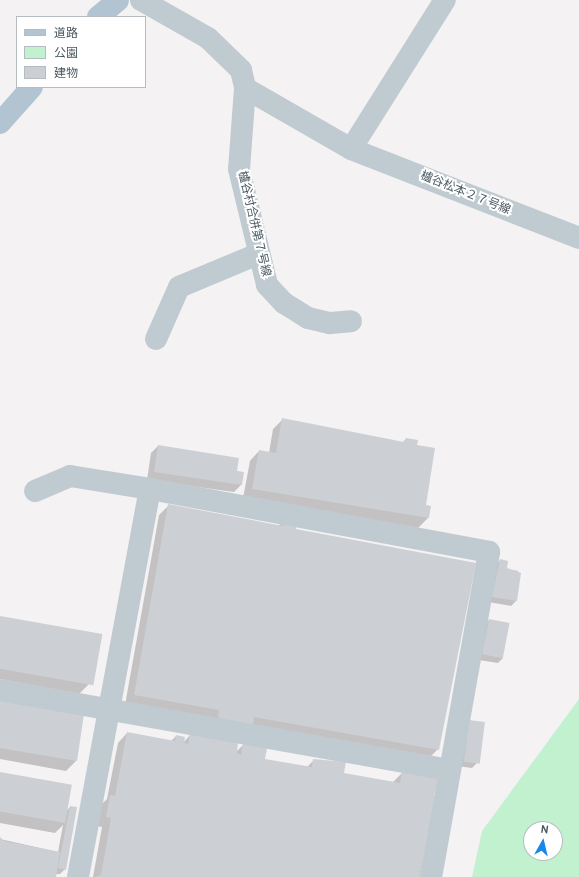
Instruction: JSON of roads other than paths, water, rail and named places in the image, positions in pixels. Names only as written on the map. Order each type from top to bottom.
[{"type":"main road","points":[[99,16],[118,0]]},
{"type":"main road","points":[[0,123],[31,88]]},
{"type":"street","name":"櫨谷村合併第７号線","points":[[141,0],[208,38],[241,70],[245,88],[239,169],[258,254],[267,284],[284,303],[308,318],[330,323],[351,321]]},
{"type":"street","points":[[351,148],[445,0]]},
{"type":"street","name":"櫨谷松本２７号線","points":[[245,88],[351,148],[579,238]]},
{"type":"street","points":[[156,339],[179,287],[258,254]]},
{"type":"street","points":[[34,491],[70,476],[489,552],[431,877]]},
{"type":"street","points":[[78,877],[150,490]]},
{"type":"street","points":[[0,690],[450,770]]}]
